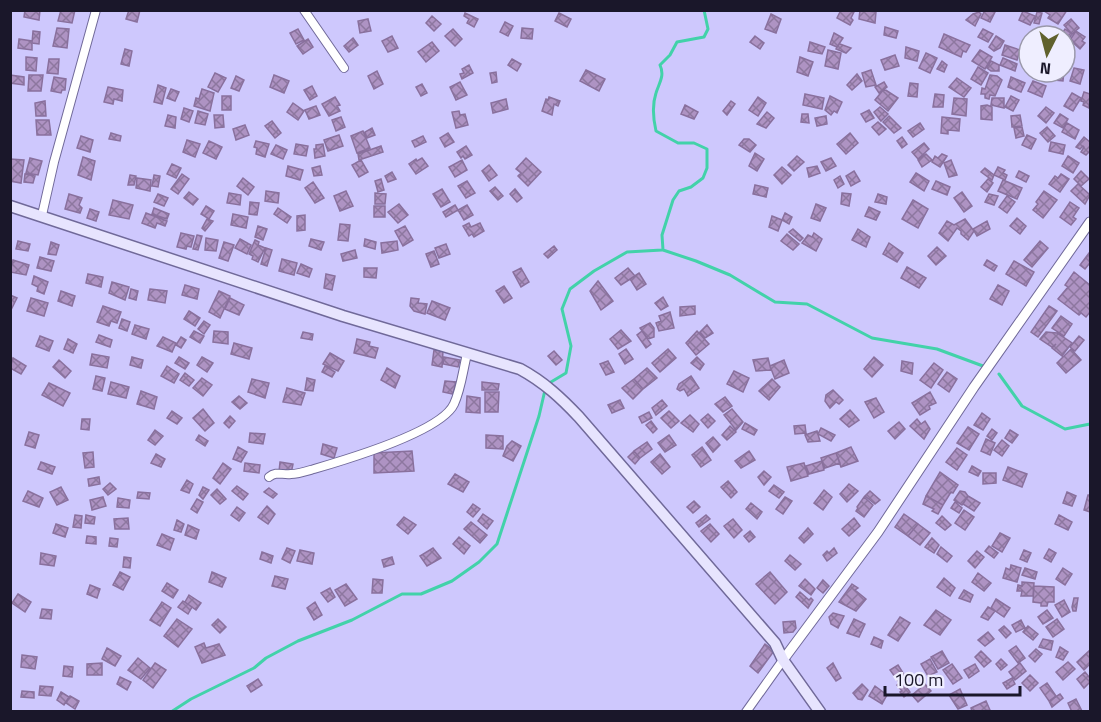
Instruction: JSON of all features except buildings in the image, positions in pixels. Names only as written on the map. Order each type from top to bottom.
[{"type":"main road","points":[[10,206],[270,292],[520,369],[537,378],[558,394],[775,643],[783,660],[820,711]]},
{"type":"street","points":[[42,215],[54,162],[96,10]]},
{"type":"street","points":[[304,10],[344,68]]},
{"type":"street","points":[[746,711],[878,532],[974,387],[1090,222]]},
{"type":"street","points":[[269,477],[276,473],[291,474],[314,469],[428,428],[446,416],[454,404],[467,354]]},
{"type":"waterway","points":[[704,10],[708,29],[704,37],[677,42],[670,55],[660,65],[662,76],[653,107],[656,131],[678,143],[694,143],[707,149],[707,168],[703,178],[691,187],[679,191],[673,200],[662,235],[663,250],[730,275],[775,302],[807,304],[872,338],[937,349],[983,366]]},
{"type":"waterway","points":[[551,382],[566,373],[571,346],[562,309],[570,289],[594,271],[627,252],[662,250]]},
{"type":"waterway","points":[[999,374],[1022,406],[1065,429],[1090,424]]},
{"type":"waterway","points":[[171,712],[191,699],[254,668],[266,658],[298,641],[352,620],[402,594],[421,594],[452,581],[479,562],[497,544],[539,416],[545,390]]}]
